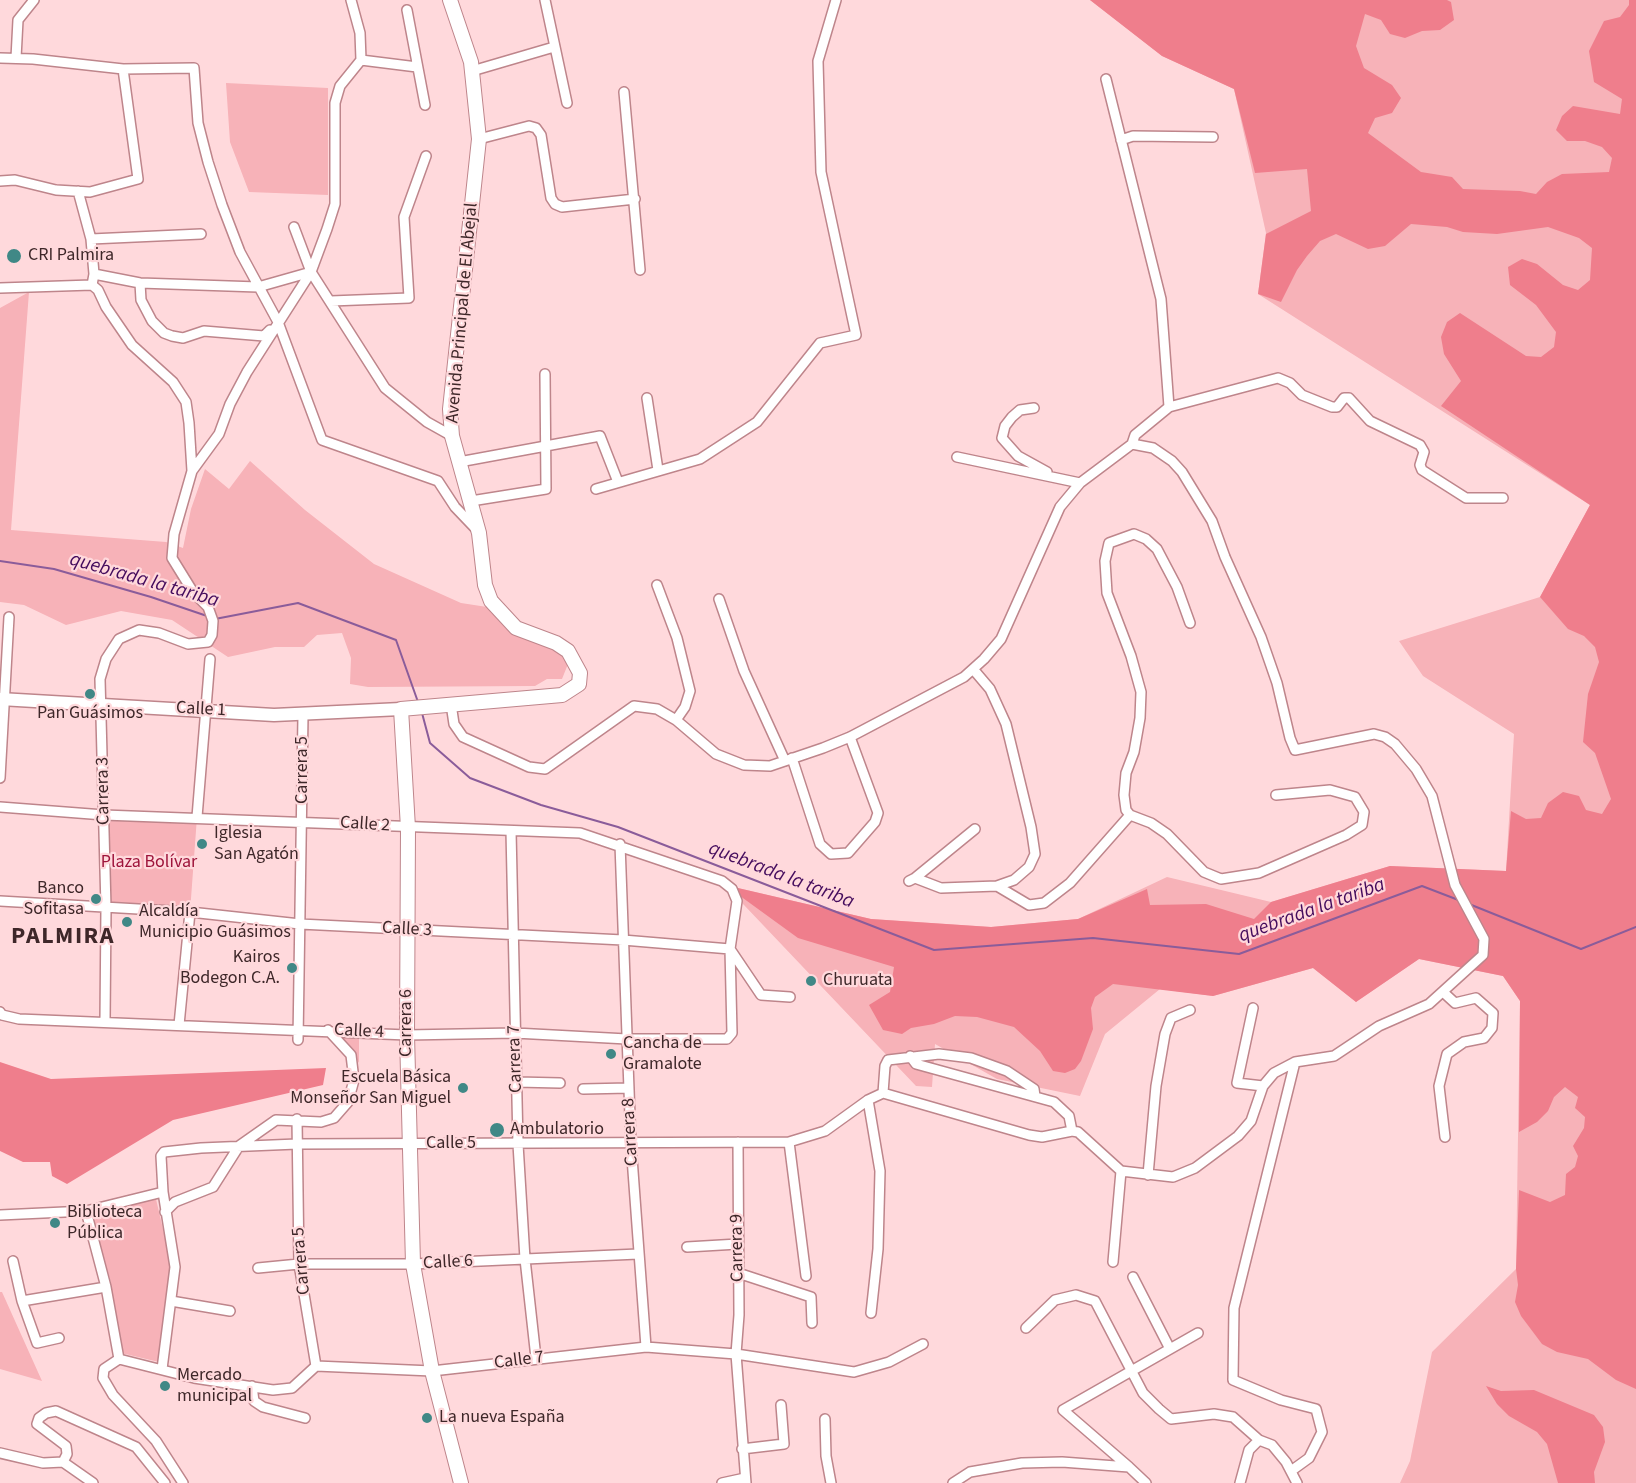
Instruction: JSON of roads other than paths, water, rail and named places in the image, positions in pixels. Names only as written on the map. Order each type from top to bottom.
[{"type":"main road","name":"Avenida Principal de El Abejal","points":[[401,709],[562,695],[579,684],[580,673],[568,651],[556,643],[516,627],[496,608],[484,585],[479,533],[452,436],[450,409],[479,139],[472,71],[450,0]]},
{"type":"main road","name":"Carrera 6","points":[[401,709],[408,828],[407,1035],[413,1264],[432,1371],[461,1483]]},
{"type":"street","points":[[16,58],[18,20],[34,0]]},
{"type":"street","points":[[192,471],[209,450],[234,396],[311,272],[335,204],[335,103],[340,86],[361,60],[360,33],[351,0]]},
{"type":"street","points":[[545,0],[567,103]]},
{"type":"street","points":[[596,489],[700,459],[757,422],[820,343],[856,335],[821,172],[818,61],[836,0]]},
{"type":"street","points":[[407,10],[425,105]]},
{"type":"street","points":[[472,71],[554,47]]},
{"type":"street","points":[[0,58],[123,69],[194,68],[198,123],[207,162],[240,252],[278,322],[322,440],[438,481],[455,507],[479,533]]},
{"type":"street","points":[[361,60],[417,67]]},
{"type":"street","points":[[0,180],[15,180],[56,190],[90,192],[138,179],[123,69]]},
{"type":"street","points":[[1106,79],[1161,299],[1170,407]]},
{"type":"street","points":[[624,92],[640,270]]},
{"type":"street","points":[[479,139],[529,126],[536,128],[541,135],[551,198],[555,204],[562,207],[635,199]]},
{"type":"street","points":[[1121,140],[1133,136],[1213,137]]},
{"type":"street","points":[[331,301],[409,298],[404,217],[426,156]]},
{"type":"street","points":[[78,191],[91,239],[94,274],[92,285]]},
{"type":"street","points":[[294,227],[311,272],[385,388],[427,422],[452,436]]},
{"type":"street","points":[[91,239],[201,234]]},
{"type":"street","points":[[94,274],[140,283],[258,287],[311,272]]},
{"type":"street","points":[[140,283],[141,300],[148,316],[164,333],[172,336],[183,338],[204,331],[264,336],[278,322]]},
{"type":"street","points":[[0,288],[92,285],[98,290],[132,345],[173,382],[186,402],[193,449],[192,471]]},
{"type":"street","points":[[471,501],[546,489],[545,374]]},
{"type":"street","points":[[451,704],[454,723],[463,737],[529,767],[545,769],[634,706],[657,709],[676,720],[697,740],[730,761],[757,767],[788,759],[850,737],[964,677],[973,669],[1001,639],[1060,507],[1080,483],[1132,444],[1135,435],[1170,407],[1278,378],[1290,383],[1302,395],[1332,407],[1337,407],[1344,398],[1349,398],[1370,421],[1420,445],[1424,452],[1420,465],[1422,470],[1466,498],[1503,498]]},
{"type":"street","points":[[647,398],[658,470]]},
{"type":"street","points":[[1034,408],[1020,410],[1012,417],[1005,426],[1002,438],[1008,447],[1028,463],[1057,478]]},
{"type":"street","points":[[459,462],[600,436],[618,482]]},
{"type":"street","points":[[1035,1096],[1034,1089],[1017,1076],[983,1062],[950,1055],[910,1056],[888,1060],[884,1093],[1029,1135],[1052,1136],[1072,1131],[1086,1137],[1113,1166],[1121,1171],[1173,1177],[1195,1168],[1219,1153],[1251,1121],[1263,1086],[1275,1073],[1295,1062],[1334,1056],[1360,1036],[1429,1004],[1483,955],[1484,939],[1455,885],[1432,796],[1416,769],[1395,744],[1385,737],[1374,734],[1295,750],[1277,683],[1261,637],[1225,557],[1212,521],[1172,461],[1153,448],[1132,444]]},
{"type":"street","points":[[957,457],[1080,483]]},
{"type":"street","name":"Carrera 3","points":[[105,1021],[106,908],[103,705],[100,678],[106,659],[119,639],[140,630],[159,633],[188,644],[208,642],[213,635],[213,621],[208,607],[194,592],[172,558],[174,534],[192,471]]},
{"type":"street","points":[[1190,623],[1177,587],[1157,549],[1146,539],[1134,534],[1108,543],[1105,561],[1107,594],[1131,656],[1141,692],[1140,718],[1134,752],[1126,773],[1124,795],[1126,810],[1130,815],[1151,823],[1167,834],[1204,872],[1221,879],[1259,873],[1346,835],[1362,825],[1364,812],[1355,797],[1330,790],[1276,795]]},
{"type":"street","points":[[657,585],[677,638],[690,690],[685,707],[676,720]]},
{"type":"street","points":[[719,599],[744,671],[788,759],[820,844],[831,854],[848,853],[875,822],[878,813],[850,737]]},
{"type":"street","points":[[0,778],[2,699],[9,618]]},
{"type":"street","points":[[197,817],[210,659]]},
{"type":"street","points":[[973,669],[990,689],[1006,724],[1031,826],[1035,854],[1029,867],[1014,880],[997,886],[941,888],[912,880],[975,829]]},
{"type":"street","name":"Calle 1","points":[[2,699],[303,715],[401,709]]},
{"type":"street","name":"Carrera 5","points":[[298,1040],[303,715]]},
{"type":"street","name":"Calle 2","points":[[0,807],[104,815],[303,820],[408,828],[580,833],[620,844],[722,881],[732,890],[737,901],[730,949]]},
{"type":"street","points":[[997,886],[1029,905],[1044,903],[1070,883],[1130,815]]},
{"type":"street","name":"Carrera 7","points":[[511,831],[518,1144],[525,1259],[536,1358]]},
{"type":"street","name":"Carrera 8","points":[[620,844],[631,1144],[646,1347]]},
{"type":"street","name":"Calle 3","points":[[0,901],[190,912],[300,924],[623,940],[730,949]]},
{"type":"street","points":[[179,1025],[190,912]]},
{"type":"street","points":[[730,949],[761,995],[790,997]]},
{"type":"street","name":"Calle 4","points":[[0,1012],[2,1015],[19,1018],[407,1035],[515,1033],[627,1039],[727,1040],[732,1033],[730,949]]},
{"type":"street","points":[[1443,993],[1455,1003],[1476,998],[1493,1013],[1492,1028],[1484,1038],[1464,1042],[1446,1054],[1439,1086],[1445,1137]]},
{"type":"street","points":[[1253,1008],[1237,1083],[1263,1086]]},
{"type":"street","points":[[1148,1175],[1156,1086],[1165,1034],[1171,1018],[1190,1010]]},
{"type":"street","points":[[165,1212],[175,1202],[213,1187],[239,1146],[276,1120],[297,1119],[321,1122],[334,1118],[348,1102],[354,1080],[351,1055],[328,1030]]},
{"type":"street","points":[[910,1056],[912,1062],[1035,1096],[1063,1108],[1069,1116],[1072,1131]]},
{"type":"street","points":[[1291,1472],[1309,1458],[1322,1432],[1316,1409],[1281,1400],[1233,1380],[1234,1308],[1295,1062]]},
{"type":"street","points":[[517,1082],[560,1083]]},
{"type":"street","points":[[583,1089],[629,1088]]},
{"type":"street","name":"Calle 5","points":[[163,1192],[161,1156],[164,1152],[297,1144],[738,1142],[762,1144],[789,1142],[825,1131],[870,1099],[884,1093]]},
{"type":"street","points":[[870,1099],[880,1171],[878,1249],[871,1313]]},
{"type":"street","name":"Carrera 5","points":[[297,1119],[299,1264],[316,1366]]},
{"type":"street","name":"Carrera 9","points":[[738,1142],[740,1315],[736,1354],[745,1481]]},
{"type":"street","points":[[789,1142],[806,1276]]},
{"type":"street","points":[[1113,1262],[1121,1171]]},
{"type":"street","points":[[0,1215],[86,1211],[163,1192],[175,1267],[162,1369]]},
{"type":"street","points":[[86,1211],[106,1287],[119,1359]]},
{"type":"street","points":[[687,1247],[738,1244]]},
{"type":"street","name":"Calle 6","points":[[258,1268],[299,1264],[413,1264],[638,1254]]},
{"type":"street","points":[[13,1261],[22,1301],[37,1343],[59,1338]]},
{"type":"street","points":[[738,1274],[811,1297],[812,1323]]},
{"type":"street","points":[[1133,1277],[1170,1348]]},
{"type":"street","points":[[22,1301],[106,1287]]},
{"type":"street","points":[[1026,1328],[1055,1300],[1076,1294],[1095,1301],[1143,1393],[1171,1419],[1214,1414],[1233,1417],[1259,1440],[1272,1445],[1297,1483]]},
{"type":"street","points":[[171,1301],[230,1311]]},
{"type":"street","points":[[1146,1483],[1063,1410],[1198,1333]]},
{"type":"street","name":"Calle 7","points":[[316,1366],[432,1371],[646,1347],[736,1354],[854,1372],[889,1362],[923,1344]]},
{"type":"street","points":[[183,1483],[156,1441],[113,1395],[103,1378],[104,1368],[119,1359],[194,1378],[273,1390],[292,1388],[316,1366]]},
{"type":"street","points":[[252,1386],[254,1401],[263,1407],[305,1418]]},
{"type":"street","points":[[742,1449],[784,1444],[782,1405]]},
{"type":"street","points":[[63,1462],[67,1454],[66,1446],[38,1424],[39,1418],[51,1411],[87,1424],[136,1447],[165,1483]]},
{"type":"street","points":[[825,1419],[826,1456],[831,1483]]},
{"type":"street","points":[[1240,1483],[1249,1450],[1259,1440]]},
{"type":"street","points":[[0,1453],[43,1463],[63,1462],[93,1483]]},
{"type":"street","points":[[953,1483],[970,1472],[1022,1463],[1062,1462],[1129,1467]]},
{"type":"street","points":[[722,1483],[745,1481]]},
{"type":"waterway","name":"quebrada la tariba","points":[[0,561],[54,569],[210,617]]},
{"type":"waterway","name":"quebrada la tariba","points":[[215,619],[298,603],[396,640],[418,702]]},
{"type":"waterway","name":"quebrada la tariba","points":[[422,713],[430,743],[470,778],[541,805],[618,827],[934,950],[1093,938],[1239,954],[1422,886],[1461,901]]},
{"type":"waterway","name":"quebrada la tariba","points":[[1469,904],[1581,949],[1636,927]]},
{"type":"place","name":"CRI Palmira","points":[[14,256]]},
{"type":"place","name":"Pan Guásimos","points":[[90,694]]},
{"type":"place","name":"Iglesia San Agatón","points":[[202,844]]},
{"type":"place","name":"Banco Sofitasa","points":[[96,899]]},
{"type":"place","name":"Alcaldía Municipio Guásimos","points":[[127,922]]},
{"type":"place","name":"Kairos Bodegon C.A.","points":[[292,968]]},
{"type":"place","name":"Churuata","points":[[811,981]]},
{"type":"place","name":"Cancha de Gramalote","points":[[611,1054]]},
{"type":"place","name":"Escuela Básica Monseñor San Miguel","points":[[463,1088]]},
{"type":"place","name":"Ambulatorio","points":[[497,1130]]},
{"type":"place","name":"Biblioteca Pública","points":[[55,1223]]},
{"type":"place","name":"Mercado municipal","points":[[165,1386]]},
{"type":"place","name":"La nueva España","points":[[427,1418]]},
{"type":"district","name":"PALMIRA","points":[[63,938]]},
{"type":"park label","name":"Plaza Bolívar","points":[[149,863]]}]
